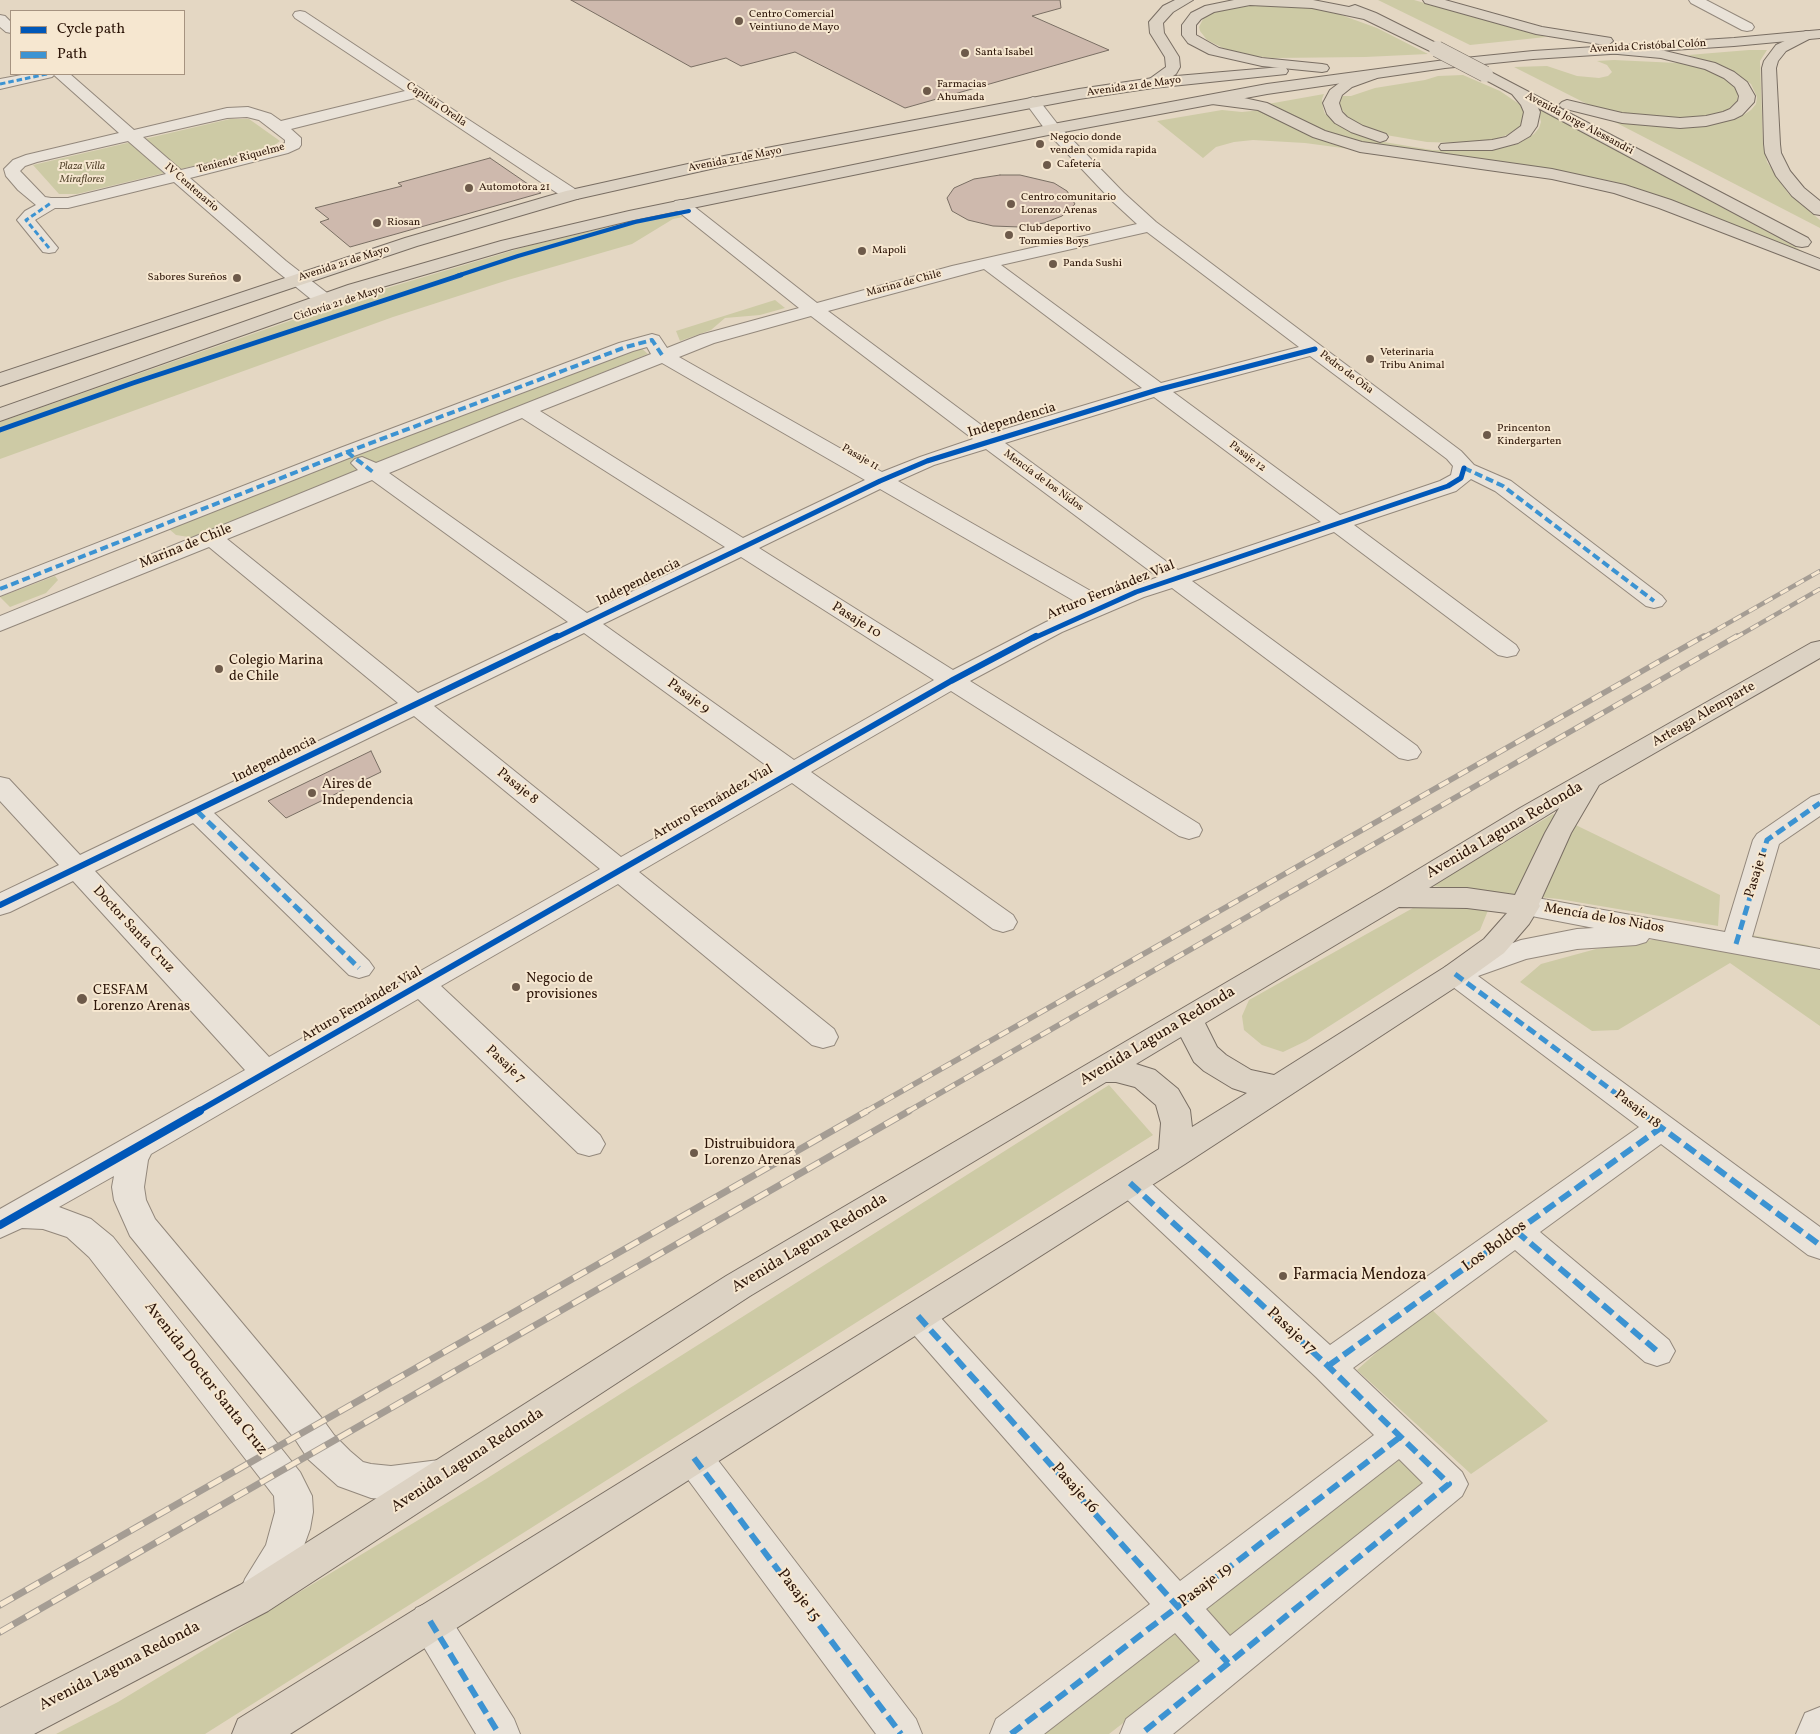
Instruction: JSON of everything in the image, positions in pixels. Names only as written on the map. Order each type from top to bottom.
[{"type":"main road","points":[[1153,84],[1166,75],[1173,67],[1172,57],[1157,33],[1156,22],[1168,9],[1186,0]]},
{"type":"main road","name":"Avenida Jorge Alessandri","points":[[1335,0],[1437,49],[1820,251]]},
{"type":"main road","name":"Avenida Jorge Alessandri","points":[[1358,0],[1455,47],[1820,238]]},
{"type":"main road","points":[[1430,0],[1541,31],[1606,45],[1661,54],[1710,66],[1729,74],[1742,85],[1747,96],[1746,102],[1736,112],[1728,116],[1706,121],[1680,123],[1622,118],[1567,105]]},
{"type":"main road","points":[[1322,68],[1262,62],[1214,51],[1193,40],[1188,30],[1189,25],[1196,16],[1210,9],[1250,1],[1306,3],[1371,16]]},
{"type":"main road","name":"Avenida Cristóbal Colón","points":[[1476,60],[1783,23]]},
{"type":"main road","points":[[1813,34],[1781,48],[1771,61],[1772,144],[1773,153],[1782,172],[1798,192],[1820,210]]},
{"type":"main road","name":"Avenida Cristóbal Colón","points":[[1495,52],[1606,45],[1716,43],[1813,34]]},
{"type":"main road","name":"Avenida 21 de Mayo","points":[[0,380],[411,242],[572,196],[724,161],[1033,102],[1153,84],[1495,52]]},
{"type":"main road","name":"Avenida 21 de Mayo","points":[[0,415],[324,300],[507,245],[681,205],[1050,125],[1372,74],[1476,60]]},
{"type":"main road","points":[[1050,125],[1060,113],[1091,105],[1240,83],[1301,70]]},
{"type":"main road","points":[[1372,74],[1355,80],[1335,93],[1331,103],[1335,114],[1348,125],[1368,134],[1429,146],[1478,146],[1503,143],[1519,137],[1530,126],[1532,112],[1517,91]]},
{"type":"main road","points":[[1209,100],[1236,101],[1262,106],[1319,134],[1360,147],[1552,174],[1618,189],[1664,204],[1820,265]]},
{"type":"main road","name":"Arteaga Alemparte","points":[[1588,781],[1820,648]]},
{"type":"main road","name":"Avenida Laguna Redonda","points":[[0,1730],[85,1684],[254,1598],[450,1474],[738,1286],[1188,1020],[1529,814],[1588,781]]},
{"type":"main road","name":"Avenida Laguna Redonda","points":[[253,1734],[430,1621],[694,1458],[1130,1183],[1455,974],[1494,946],[1511,928],[1526,906],[1558,833],[1588,781]]},
{"type":"main road","points":[[1394,897],[1467,898],[1526,906]]},
{"type":"main road","points":[[1188,1020],[1205,1054],[1216,1063],[1243,1080],[1278,1088]]},
{"type":"main road","points":[[1102,1070],[1131,1073],[1144,1078],[1162,1091],[1174,1110],[1177,1124],[1174,1155]]},
{"type":"street","points":[[1696,0],[1747,27]]},
{"type":"street","name":"Capitán Orella","points":[[300,15],[572,196]]},
{"type":"street","points":[[0,19],[10,28]]},
{"type":"street","points":[[0,84],[41,75]]},
{"type":"street","name":"IV Centenario","points":[[62,75],[130,136],[324,300]]},
{"type":"street","name":"Teniente Riquelme","points":[[278,127],[418,93]]},
{"type":"street","name":"Pedro de Oña","points":[[1033,102],[1050,125],[1118,197],[1150,226],[1454,455],[1463,464],[1464,468],[1503,486],[1654,601]]},
{"type":"street","name":"Teniente Riquelme","points":[[234,112],[260,114],[278,127],[294,140],[293,145],[286,149],[76,201],[51,204],[40,201],[16,188],[12,172],[12,168],[19,163],[234,112]]},
{"type":"street","points":[[48,248],[26,220],[30,215],[51,204]]},
{"type":"street","name":"Mencía de los Nidos","points":[[681,205],[989,441],[1408,752]]},
{"type":"street","name":"Marina de Chile","points":[[0,624],[524,410],[662,355],[734,330],[987,263],[1150,226]]},
{"type":"street","name":"Pasaje 12","points":[[987,263],[1507,650]]},
{"type":"street","name":"Marina de Chile","points":[[0,589],[347,452],[626,346],[652,340],[662,355]]},
{"type":"street","name":"Independencia","points":[[0,906],[417,706],[739,547],[927,461],[1157,390],[1315,349]]},
{"type":"street","name":"Pasaje 11","points":[[662,355],[1100,606]]},
{"type":"street","name":"Pasaje 10","points":[[524,410],[1189,830]]},
{"type":"street","points":[[347,452],[373,472]]},
{"type":"street","name":"Arturo Fernández Vial","points":[[9,1220],[138,1148],[951,681],[1054,627],[1100,606],[1175,578],[1456,482],[1461,478],[1464,468]]},
{"type":"street","name":"Pasaje 9","points":[[373,472],[1003,922]]},
{"type":"street","name":"Pasaje 8","points":[[211,537],[822,1038]]},
{"type":"street","name":"Doctor Santa Cruz","points":[[0,785],[267,1074]]},
{"type":"street","name":"Pasaje 1","points":[[1736,944],[1767,840],[1820,803]]},
{"type":"street","points":[[197,811],[359,968]]},
{"type":"street","name":"Mencía de los Nidos","points":[[1526,906],[1820,959]]},
{"type":"street","name":"Mencía de los Nidos","points":[[1455,974],[1487,960],[1549,944],[1606,936],[1682,934]]},
{"type":"street","name":"Pasaje 18","points":[[1455,974],[1820,1245]]},
{"type":"street","name":"Pasaje 7","points":[[421,985],[589,1144]]},
{"type":"street","name":"Los Boldos","points":[[1328,1366],[1662,1128]]},
{"type":"street","points":[[138,1148],[132,1160],[128,1187],[130,1200],[142,1227],[308,1428],[321,1447],[337,1464],[351,1474],[391,1483],[450,1474]]},
{"type":"street","name":"Pasaje 17","points":[[1130,1183],[1328,1366],[1449,1484],[1228,1663]]},
{"type":"street","name":"Avenida Doctor Santa Cruz","points":[[9,1220],[43,1216],[65,1222],[79,1228],[102,1247],[287,1484],[293,1496],[294,1512],[291,1529],[283,1552],[270,1576],[254,1598]]},
{"type":"street","points":[[1516,1232],[1657,1351]]},
{"type":"street","name":"Pasaje 16","points":[[918,1316],[1228,1663]]},
{"type":"street","name":"Pasaje 19","points":[[1011,1734],[1400,1437]]},
{"type":"street","name":"Pasaje 15","points":[[694,1458],[901,1734]]},
{"type":"street","points":[[430,1621],[499,1734]]},
{"type":"street","points":[[1141,1734],[1228,1663]]},
{"type":"street","points":[[1817,1734],[1820,1728]]},
{"type":"green space","points":[[1378,0],[1414,0],[1546,37],[1470,45]]},
{"type":"green space","points":[[1252,4],[1308,7],[1333,12],[1377,28],[1428,54],[1273,58],[1246,55],[1223,48],[1207,40],[1200,31],[1199,27],[1203,19],[1214,12]]},
{"type":"green space","points":[[1767,50],[1760,61],[1763,145],[1767,162],[1788,193],[1820,220],[1820,228],[1609,119],[1642,125],[1676,127],[1708,125],[1739,118],[1756,104],[1757,97],[1751,84],[1730,69],[1688,55]]},
{"type":"green space","points":[[1597,61],[1677,63],[1686,61],[1716,72],[1730,82],[1738,92],[1737,101],[1725,112],[1696,119],[1646,119],[1593,107],[1514,67],[1547,66],[1577,76],[1599,78],[1608,76],[1612,72],[1607,65]]},
{"type":"green space","points":[[1463,75],[1500,91],[1522,106],[1524,112],[1523,122],[1519,127],[1507,135],[1489,141],[1459,143],[1427,142],[1386,135],[1364,127],[1348,118],[1339,105],[1342,96],[1351,96],[1375,88],[1438,76]]},
{"type":"green space","points":[[1324,94],[1322,99],[1325,114],[1337,124],[1384,142],[1432,150],[1484,151],[1518,144],[1534,134],[1539,128],[1541,122],[1538,108],[1808,254],[1629,186],[1611,181],[1540,167],[1362,143],[1317,129],[1268,104]]},
{"type":"green space","points":[[1222,110],[1242,112],[1261,110],[1350,149],[1305,143],[1253,140],[1234,142],[1216,147],[1203,158],[1157,121]]},
{"type":"green space","name":"Plaza Villa Miraflores","points":[[230,119],[249,119],[280,141],[272,147],[77,194],[59,194],[33,165]]},
{"type":"green space","points":[[676,213],[683,217],[673,219],[632,244],[508,280],[393,317],[0,459],[0,422],[367,294],[528,246],[664,214]]},
{"type":"green space","points":[[775,300],[785,308],[760,315],[725,318],[711,330],[680,341],[676,331]]},
{"type":"green space","points":[[639,346],[648,354],[195,538],[176,535],[169,529],[627,349]]},
{"type":"green space","points":[[55,576],[58,580],[46,593],[10,607],[0,597]]},
{"type":"green space","points":[[1553,814],[1720,895],[1718,926],[1559,899],[1432,886]]},
{"type":"green space","points":[[1429,899],[1489,908],[1480,930],[1306,1041],[1283,1052],[1262,1045],[1244,1030],[1242,1016],[1249,1000]]},
{"type":"green space","points":[[1734,932],[1820,949],[1820,1026],[1730,963],[1618,1030],[1592,1031],[1520,982],[1541,964],[1596,949],[1676,936]]},
{"type":"green space","points":[[1109,1085],[1153,1135],[205,1734],[56,1734],[118,1702],[486,1479]]},
{"type":"green space","points":[[1428,1306],[1548,1421],[1471,1474],[1357,1370]]},
{"type":"green space","points":[[1409,1451],[1438,1478],[1109,1734],[1040,1734]]},
{"type":"building","points":[[571,0],[1060,0],[1061,8],[1032,16],[1109,50],[905,108],[795,52],[741,66],[726,58],[691,67]]},
{"type":"building","points":[[490,158],[541,193],[350,247],[320,222],[329,219],[315,208],[402,186],[398,183]]},
{"type":"building","name":"Centro comunitario Lorenzo Arenas","points":[[1000,175],[1020,175],[1054,183],[1067,191],[1075,204],[1062,216],[1044,223],[1020,227],[993,226],[968,220],[952,211],[947,198],[954,188],[974,179]]},
{"type":"building","name":"Aires de Independencia","points":[[371,751],[381,772],[286,818],[268,801]]},
{"type":"railway","points":[[1702,638],[1820,571]]},
{"type":"railway","points":[[1735,638],[1820,589]]},
{"type":"railway","points":[[865,1112],[1704,636]]},
{"type":"railway","points":[[907,1112],[1737,636]]},
{"type":"railway","points":[[0,1605],[867,1111]]},
{"type":"railway","points":[[0,1632],[909,1111]]},
{"type":"marked path","points":[[0,84],[42,75]]},
{"type":"marked path","points":[[49,248],[26,220],[51,203]]},
{"type":"marked path","points":[[0,589],[347,452],[626,347],[652,340],[662,355]]},
{"type":"marked path","points":[[347,452],[373,472]]},
{"type":"marked path","points":[[1464,468],[1503,486],[1654,601]]},
{"type":"marked path","points":[[1736,944],[1767,840],[1820,803]]},
{"type":"marked path","points":[[197,811],[359,968]]},
{"type":"marked path","points":[[1455,974],[1820,1245]]},
{"type":"marked path","points":[[1328,1366],[1662,1127]]},
{"type":"marked path","points":[[1130,1183],[1328,1366],[1449,1484],[1141,1734]]},
{"type":"marked path","points":[[1516,1231],[1657,1351]]},
{"type":"marked path","points":[[918,1316],[1228,1663]]},
{"type":"marked path","points":[[1011,1734],[1400,1437]]},
{"type":"marked path","points":[[694,1458],[901,1734]]},
{"type":"marked path","points":[[430,1621],[499,1734]]},
{"type":"cycle path","name":"Ciclovía 21 de Mayo","points":[[0,430],[133,383],[518,256],[635,222],[689,211]]},
{"type":"cycle path","points":[[0,905],[880,481],[927,461],[1157,390],[1315,349]]},
{"type":"cycle path","points":[[0,1225],[951,681],[1054,627],[1136,592],[1448,486],[1461,478],[1464,468]]},
{"type":"place","name":"Centro Comercial Veintiuno de Mayo","points":[[739,21]]},
{"type":"place","name":"Santa Isabel","points":[[965,53]]},
{"type":"place","name":"Farmacias Ahumada","points":[[927,91]]},
{"type":"place","name":"Negocio donde venden comida rapida","points":[[1040,144]]},
{"type":"place","name":"Cafetería","points":[[1047,165]]},
{"type":"place","name":"Automotora 21","points":[[469,188]]},
{"type":"place","name":"Centro comunitario Lorenzo Arenas","points":[[1011,204]]},
{"type":"place","name":"Riosan","points":[[377,223]]},
{"type":"place","name":"Club deportivo Tommies Boys","points":[[1009,235]]},
{"type":"place","name":"Mapoli","points":[[862,251]]},
{"type":"place","name":"Panda Sushi","points":[[1053,264]]},
{"type":"place","name":"Sabores Sureños","points":[[237,278]]},
{"type":"place","name":"Veterinaria Tribu Animal","points":[[1370,359]]},
{"type":"place","name":"Princenton Kindergarten","points":[[1487,435]]},
{"type":"place","name":"Colegio Marina de Chile","points":[[219,669]]},
{"type":"place","name":"Aires de Independencia","points":[[312,793]]},
{"type":"place","name":"Negocio de provisiones","points":[[516,987]]},
{"type":"place","name":"CESFAM Lorenzo Arenas","points":[[82,999]]},
{"type":"place","name":"Distruibuidora Lorenzo Arenas","points":[[694,1153]]},
{"type":"place","name":"Farmacia Mendoza","points":[[1283,1276]]}]
